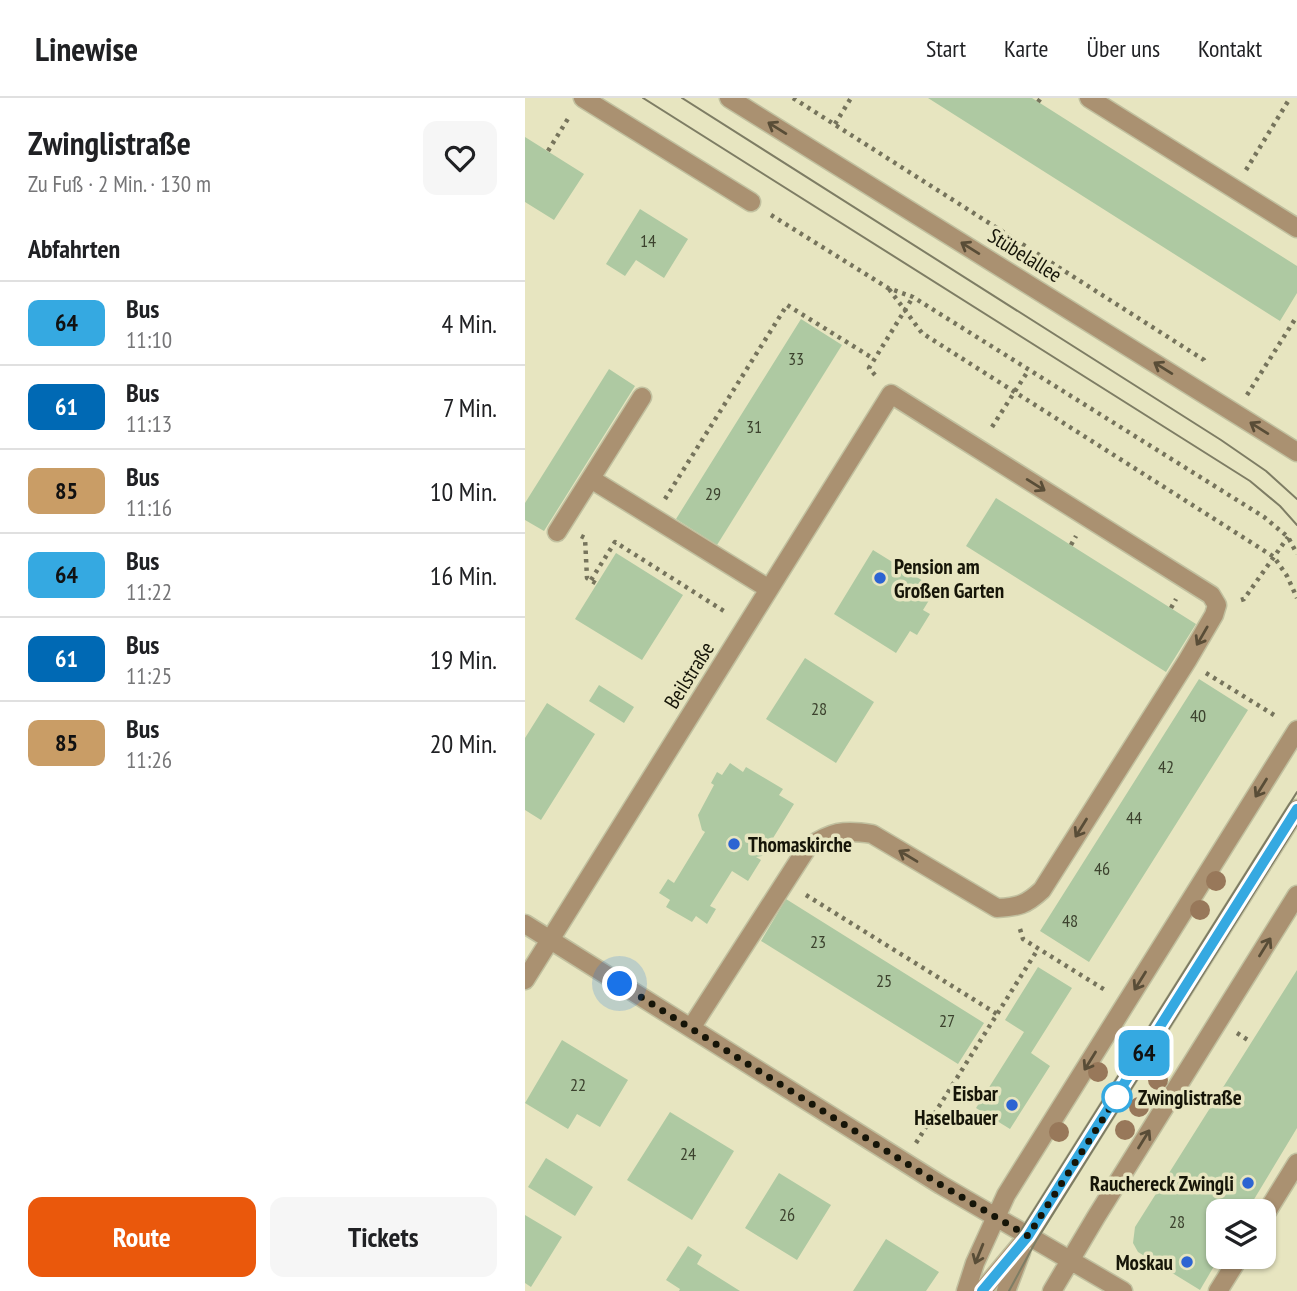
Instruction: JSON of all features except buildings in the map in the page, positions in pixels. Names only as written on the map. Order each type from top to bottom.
[{"type":"street","name":"Stübelallee","points":[[729,98],[1297,452]]},
{"type":"street","points":[[1089,98],[1111,104],[1297,228]]},
{"type":"street","points":[[579,103],[751,202]]},
{"type":"street","points":[[691,1028],[807,848],[826,836],[850,830],[872,834],[996,908],[1014,907],[1029,902],[1042,890],[1214,615],[1217,605],[1212,595],[891,394]]},
{"type":"street","name":"Beilstraße","points":[[525,980],[891,394]]},
{"type":"street","points":[[560,528],[642,397]]},
{"type":"street","points":[[591,479],[769,589]]},
{"type":"street","points":[[966,1291],[995,1217],[1021,1170],[1297,730]]},
{"type":"street","points":[[982,1291],[1028,1236],[1297,809]]},
{"type":"street","points":[[1052,1291],[1297,895]]},
{"type":"street","points":[[525,924],[995,1217],[1123,1291]]},
{"type":"street","points":[[1275,1199],[1297,1163]]},
{"type":"street","points":[[1006,1291],[1028,1236]]},
{"type":"street","points":[[1219,1291],[1232,1269]]},
{"type":"path","points":[[793,98],[1204,360],[1228,409],[1297,316]]},
{"type":"path","points":[[835,124],[852,98]]},
{"type":"path","points":[[1235,189],[1290,98]]},
{"type":"path","points":[[548,151],[579,103]]},
{"type":"path","points":[[751,202],[888,288],[913,297],[1264,517],[1288,537],[1297,554]]},
{"type":"path","points":[[888,288],[922,333],[1274,557],[1297,598]]},
{"type":"path","points":[[891,394],[869,368],[913,297]]},
{"type":"path","points":[[654,517],[787,305],[874,359]]},
{"type":"path","points":[[979,449],[1028,370]]},
{"type":"path","points":[[560,528],[585,538],[587,578],[597,584]]},
{"type":"path","points":[[1217,605],[1244,599],[1288,537]]},
{"type":"path","points":[[591,580],[615,542],[747,625]]},
{"type":"path","points":[[1187,661],[1274,715]]},
{"type":"path","points":[[785,881],[997,1014]]},
{"type":"path","points":[[1014,907],[1023,939],[1126,1003]]},
{"type":"path","points":[[905,1161],[1038,948]]},
{"type":"tram line","points":[[643,98],[1250,481],[1280,506],[1297,525]]},
{"type":"tram line","points":[[682,98],[1221,440],[1266,471],[1297,499]]},
{"type":"tram line","points":[[992,1291],[1020,1232],[1297,792]]},
{"type":"tram line","points":[[1009,1291],[1036,1241],[1297,824]]},
{"type":"bus line","name":"64","points":[[982,1291],[1028,1236],[1297,809]]},
{"type":"place","name":"Pension am Großen Garten","points":[[880,578]]},
{"type":"place","name":"Thomaskirche","points":[[734,844]]},
{"type":"place","name":"Zwinglistraße","points":[[1117,1097]]},
{"type":"place","name":"Eisbar Haselbauer","points":[[1012,1105]]},
{"type":"place","name":"Rauchereck Zwingli","points":[[1248,1183]]},
{"type":"place","name":"Moskau","points":[[1187,1262]]},
{"type":"route","points":[[620,984],[941,1185],[1028,1236],[1117,1097]]}]
